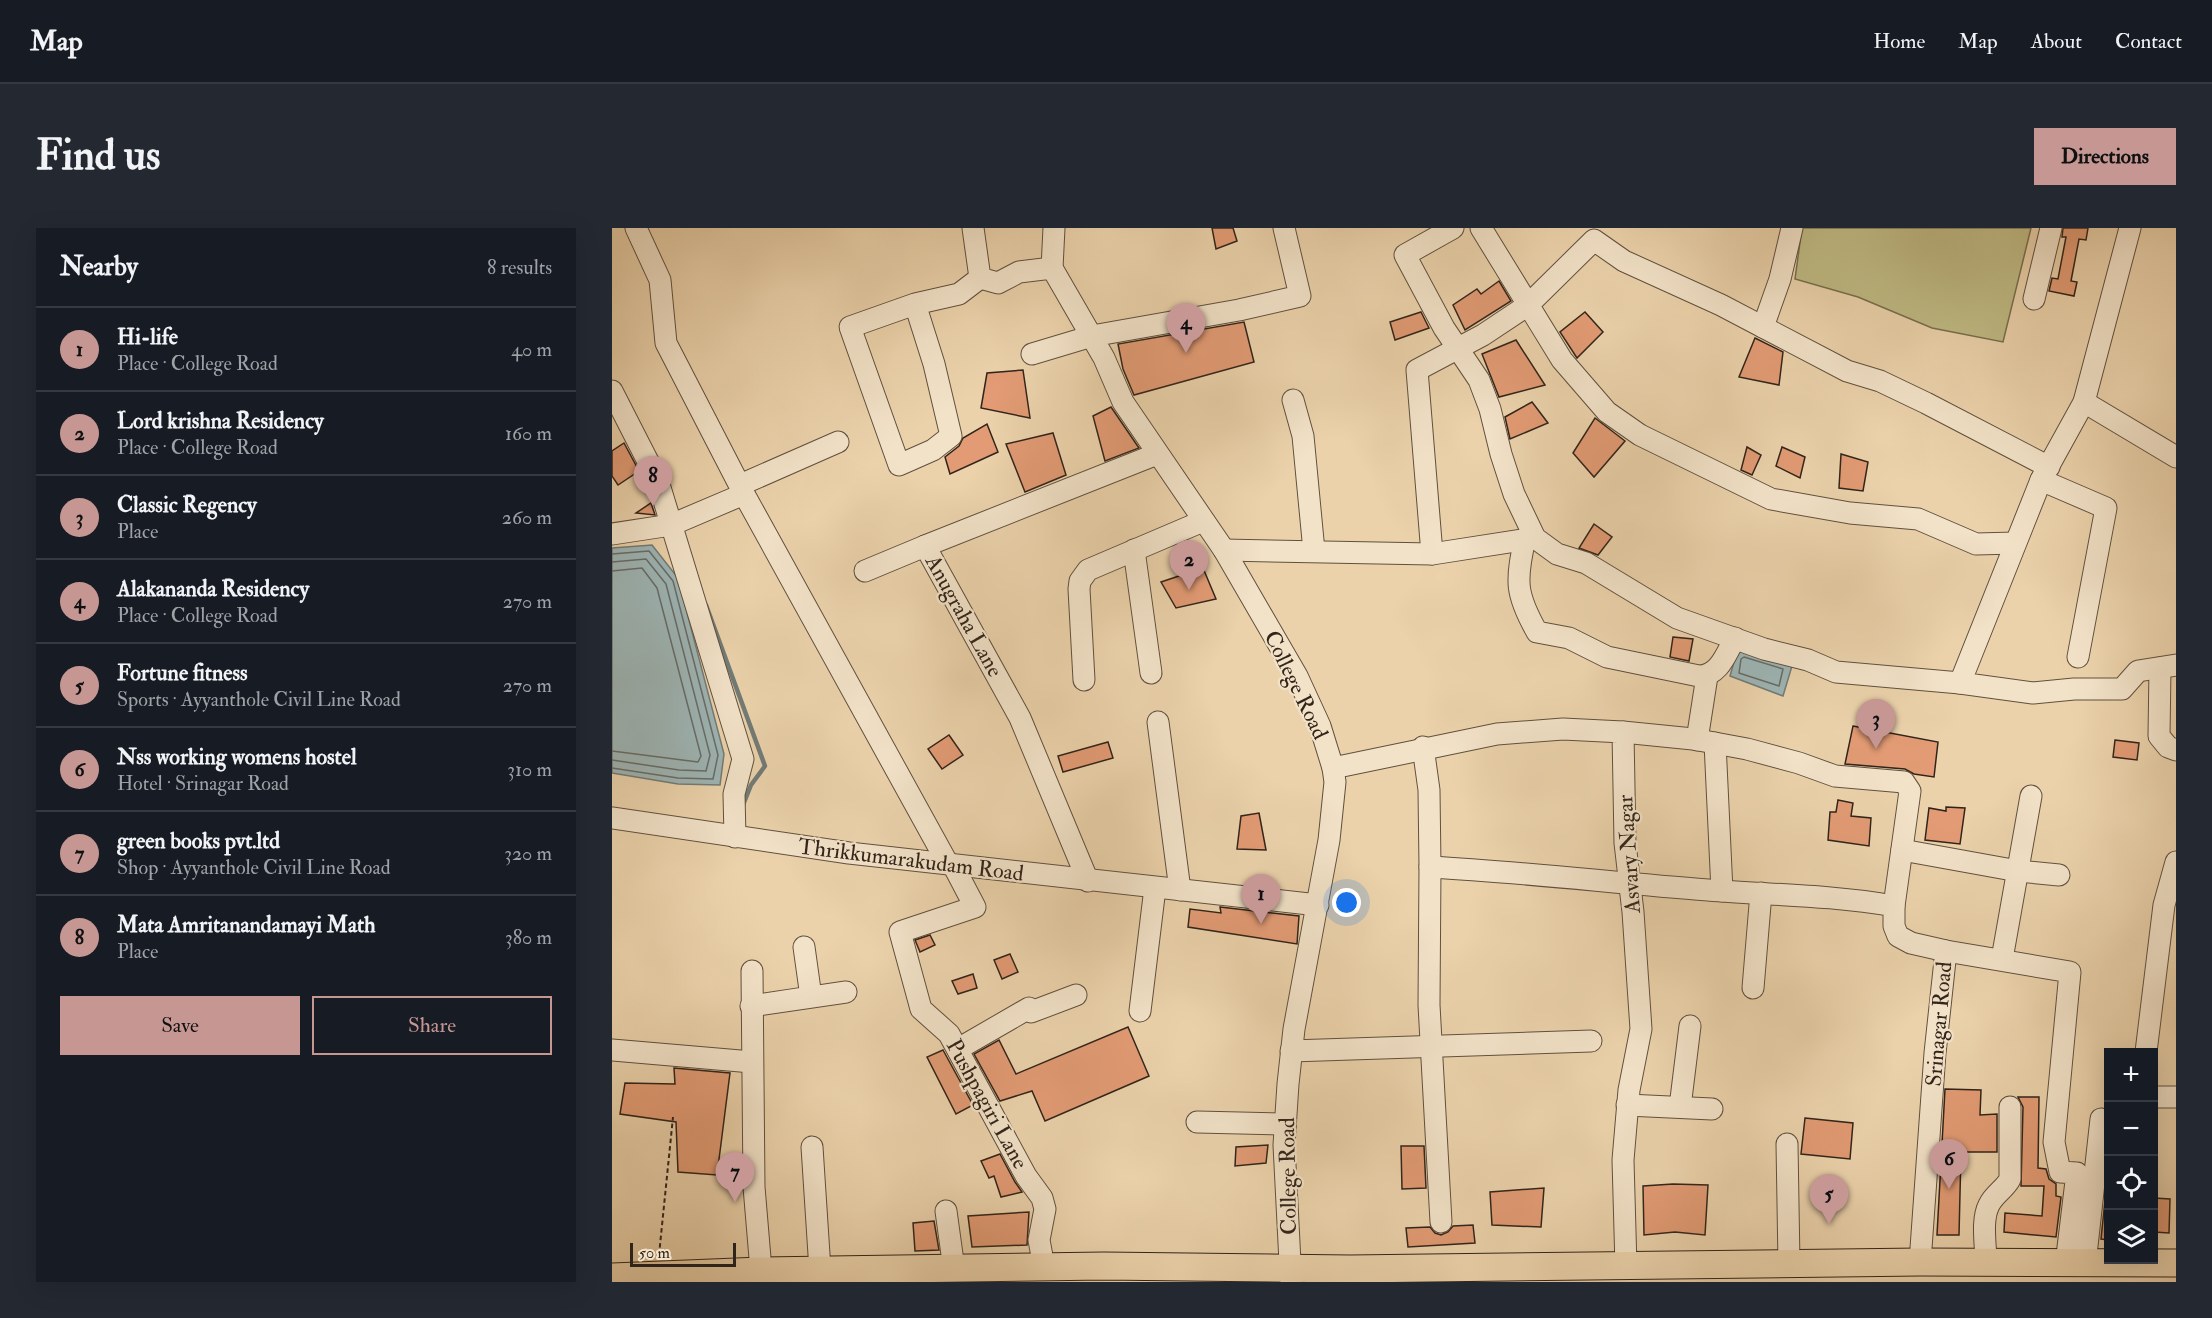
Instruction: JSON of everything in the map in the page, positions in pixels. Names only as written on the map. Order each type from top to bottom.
[{"type":"main road","points":[[1787,1273],[1920,1262],[2104,1263]]},
{"type":"main road","points":[[2158,1263],[2176,1263]]},
{"type":"main road","points":[[612,1277],[656,1279],[762,1277],[820,1270],[962,1273],[1044,1267],[1456,1282]]},
{"type":"main road","points":[[1118,1282],[1626,1267],[1787,1273],[2176,1278]]},
{"type":"street","points":[[636,228],[660,280],[666,343],[742,489],[950,864]]},
{"type":"street","points":[[973,228],[980,278]]},
{"type":"street","points":[[980,278],[998,283],[1019,273],[1052,268],[1054,228]]},
{"type":"street","points":[[1032,354],[1092,336],[1239,310],[1300,296],[1284,228]]},
{"type":"street","points":[[1453,228],[1405,255],[1457,348],[1479,380],[1490,409],[1501,454],[1530,539],[1519,563],[1520,600],[1537,632],[1569,638],[1607,657],[1707,676],[1719,667],[1735,638]]},
{"type":"street","points":[[1481,228],[1562,360],[1607,412],[1640,435],[1771,499],[1850,513],[1918,519],[1976,544],[2015,543]]},
{"type":"street","points":[[1763,327],[1780,279],[1792,228]]},
{"type":"street","points":[[2034,299],[2050,228]]},
{"type":"street","points":[[1960,683],[2045,474],[2084,402],[2130,228]]},
{"type":"street","points":[[1432,554],[1416,376],[1421,367],[1483,335],[1528,305],[1601,234],[1624,261],[1677,284],[1847,371],[1880,381],[1926,403],[2106,508],[2078,657]]},
{"type":"street","name":"College Road","points":[[1052,268],[1092,336],[1123,402],[1224,550],[1297,676],[1320,726],[1333,768],[1335,782],[1329,840],[1291,1051],[1284,1145],[1291,1277]]},
{"type":"street","points":[[915,304],[934,364],[951,436],[933,450],[899,465],[850,327],[915,304],[959,294],[980,278]]},
{"type":"street","points":[[612,391],[621,427],[653,465],[743,759],[734,794],[735,837]]},
{"type":"street","points":[[1293,400],[1303,436],[1314,551]]},
{"type":"street","points":[[2084,402],[2176,457]]},
{"type":"street","points":[[612,534],[671,525],[838,442]]},
{"type":"street","name":"Anugraha Lane","points":[[1088,881],[1020,718],[926,546],[1157,454]]},
{"type":"street","points":[[1084,680],[1080,581],[1088,570],[1203,521]]},
{"type":"street","points":[[1224,550],[1432,554],[1530,539],[1557,554],[1586,563],[1677,618],[1836,672],[1960,683],[2033,693],[2074,689],[2122,690],[2138,671],[2168,666],[2159,736],[2168,747],[2176,750]]},
{"type":"street","points":[[865,571],[926,546]]},
{"type":"street","points":[[1134,550],[1151,673]]},
{"type":"street","points":[[1707,676],[1706,741],[1722,891]]},
{"type":"street","points":[[1158,722],[1180,890]]},
{"type":"street","points":[[1333,768],[1423,747],[1506,733],[1563,729],[1623,732],[1706,741],[1799,763],[1835,776],[1904,782],[1910,791],[1894,906],[1854,899],[1722,891],[1430,867]]},
{"type":"street","name":"Asvary Nagar","points":[[1623,732],[1625,843],[1641,1029],[1627,1106],[1623,1170],[1626,1267]]},
{"type":"street","points":[[1423,747],[1429,790],[1429,1005],[1441,1222]]},
{"type":"street","points":[[2002,959],[2031,795]]},
{"type":"street","name":"Thrikkumarakudam Road","points":[[612,818],[849,853],[1318,905]]},
{"type":"street","points":[[1902,850],[2018,871],[2060,875]]},
{"type":"street","points":[[2147,1048],[2166,982],[2164,905],[2176,862]]},
{"type":"street","name":"Pushpagiri Lane","points":[[950,864],[975,907],[900,932],[921,1009],[950,1034],[1026,1176],[1042,1198],[1045,1218],[1039,1240],[1044,1267]]},
{"type":"street","points":[[1140,1011],[1155,888]]},
{"type":"street","points":[[1753,988],[1761,893]]},
{"type":"street","name":"Srinagar Road","points":[[1894,906],[1894,926],[1898,936],[1911,943],[1946,951],[1935,1053],[1920,1262]]},
{"type":"street","points":[[751,1006],[811,997],[804,946]]},
{"type":"street","points":[[1946,951],[2070,972],[2054,1142],[2060,1172],[2077,1173],[2076,1264]]},
{"type":"street","points":[[752,971],[754,1187],[762,1277]]},
{"type":"street","points":[[751,1006],[846,992]]},
{"type":"street","points":[[958,1049],[1029,1008],[1031,1012],[1076,995]]},
{"type":"street","points":[[1680,1107],[1690,1026]]},
{"type":"street","points":[[1291,1051],[1591,1041]]},
{"type":"street","points":[[612,1050],[752,1062]]},
{"type":"street","points":[[2158,1098],[2176,1097]]},
{"type":"street","points":[[1627,1106],[1712,1109]]},
{"type":"street","points":[[1986,1263],[1988,1205],[2006,1187],[2010,1179],[2010,1107]]},
{"type":"street","points":[[2076,1264],[2101,1119]]},
{"type":"street","points":[[1197,1122],[1285,1124]]},
{"type":"street","points":[[1787,1144],[1787,1273]]},
{"type":"street","points":[[812,1147],[820,1270]]},
{"type":"street","points":[[946,1212],[962,1273]]},
{"type":"path","points":[[656,1279],[673,1117]]},
{"type":"shaded area","points":[[1802,228],[2031,228],[2003,342],[1932,328],[1858,297],[1795,279]]},
{"type":"water","points":[[652,545],[678,578],[724,754],[720,785],[678,784],[612,773],[612,548]]},
{"type":"water","points":[[1738,648],[1792,666],[1783,696],[1730,676]]},
{"type":"building","points":[[1212,228],[1233,228],[1237,241],[1216,249]]},
{"type":"building","points":[[2063,228],[2088,228],[2086,240],[2079,239],[2071,281],[2077,282],[2074,296],[2049,291],[2052,278],[2058,279],[2066,237],[2062,237]]},
{"type":"building","points":[[1499,281],[1511,301],[1465,330],[1453,305],[1477,289],[1481,294]]},
{"type":"building","points":[[1421,312],[1429,328],[1395,340],[1390,322]]},
{"type":"building","points":[[1585,312],[1603,332],[1577,358],[1560,332]]},
{"type":"building","points":[[1244,322],[1254,362],[1134,395],[1123,369],[1118,344]]},
{"type":"building","points":[[1755,338],[1783,352],[1779,385],[1739,377]]},
{"type":"building","points":[[1516,340],[1545,385],[1499,397],[1482,354]]},
{"type":"building","points":[[1023,370],[1030,418],[981,408],[987,373]]},
{"type":"building","points":[[1532,402],[1548,423],[1510,439],[1505,417]]},
{"type":"building","points":[[1111,407],[1139,448],[1105,461],[1093,416]]},
{"type":"building","points":[[1595,418],[1625,441],[1594,477],[1573,453]]},
{"type":"building","points":[[987,424],[998,452],[950,474],[945,457],[959,446],[963,438]]},
{"type":"building","points":[[1053,433],[1066,475],[1025,492],[1006,444]]},
{"type":"building","points":[[624,443],[639,471],[618,485],[612,476],[612,451]]},
{"type":"building","points":[[1747,447],[1761,455],[1752,475],[1741,470]]},
{"type":"building","points":[[1782,447],[1805,457],[1800,478],[1776,466]]},
{"type":"building","points":[[1841,454],[1868,462],[1863,491],[1839,488]]},
{"type":"building","points":[[651,503],[655,515],[636,513]]},
{"type":"building","points":[[1594,524],[1612,537],[1598,555],[1579,548]]},
{"type":"building","points":[[1203,568],[1216,599],[1176,608],[1161,582]]},
{"type":"building","points":[[1673,637],[1693,639],[1689,661],[1670,657]]},
{"type":"building","points":[[1853,726],[1938,742],[1934,777],[1914,774],[1905,769],[1845,764]]},
{"type":"building","points":[[949,735],[963,755],[942,769],[928,749]]},
{"type":"building","points":[[2115,740],[2139,743],[2137,760],[2113,757]]},
{"type":"building","points":[[1108,742],[1113,758],[1063,772],[1058,756]]},
{"type":"building","points":[[1838,800],[1853,803],[1851,816],[1871,818],[1869,846],[1828,840],[1830,812],[1836,812]]},
{"type":"building","points":[[1946,807],[1965,808],[1960,844],[1925,840],[1929,808],[1946,811]]},
{"type":"building","points":[[1259,813],[1266,850],[1237,849],[1241,816]]},
{"type":"building","points":[[1220,907],[1299,916],[1297,944],[1188,927],[1190,909],[1221,913]]},
{"type":"building","points":[[930,935],[935,945],[920,952],[915,940]]},
{"type":"building","points":[[1010,954],[1018,972],[1002,979],[994,960]]},
{"type":"building","points":[[973,974],[977,988],[958,994],[952,981]]},
{"type":"building","points":[[1128,1027],[1149,1076],[1045,1121],[1032,1091],[1000,1101],[974,1054],[999,1040],[1016,1074]]},
{"type":"building","points":[[943,1050],[973,1105],[956,1114],[927,1057]]},
{"type":"building","points":[[674,1068],[730,1073],[717,1175],[678,1172],[676,1122],[620,1114],[625,1083],[675,1084]]},
{"type":"building","points":[[1945,1089],[1981,1090],[1980,1115],[1997,1114],[1997,1152],[1961,1152],[1959,1235],[1937,1235]]},
{"type":"building","points":[[2018,1097],[2039,1097],[2038,1168],[2046,1169],[2049,1179],[2056,1184],[2056,1196],[2061,1197],[2056,1237],[2004,1232],[2005,1213],[2042,1216],[2044,1186],[2021,1186],[2023,1107]]},
{"type":"building","points":[[1805,1118],[1853,1123],[1850,1159],[1801,1154]]},
{"type":"building","points":[[1268,1145],[1266,1163],[1235,1166],[1236,1147]]},
{"type":"building","points":[[1401,1146],[1424,1146],[1426,1188],[1402,1189]]},
{"type":"building","points":[[1000,1154],[1022,1192],[1001,1197],[994,1176],[989,1178],[981,1161]]},
{"type":"building","points":[[1708,1185],[1705,1235],[1675,1232],[1644,1235],[1643,1186]]},
{"type":"building","points":[[1544,1188],[1541,1227],[1492,1225],[1490,1192]]},
{"type":"building","points":[[2158,1198],[2170,1199],[2169,1233],[2158,1232]]},
{"type":"building","points":[[2104,1210],[2104,1239],[2101,1239]]},
{"type":"building","points":[[1029,1212],[1027,1245],[972,1247],[968,1216]]},
{"type":"building","points":[[934,1221],[939,1250],[915,1251],[913,1223]]},
{"type":"building","points":[[1473,1225],[1475,1243],[1408,1247],[1406,1228],[1430,1227],[1435,1233],[1441,1235],[1453,1226]]},
{"type":"waterway","points":[[706,605],[765,766],[751,785],[743,805]]},
{"type":"place","name":"Alakananda Residency","points":[[1186,353]]},
{"type":"place","name":"Mata Amritanandamayi Math","points":[[653,506]]},
{"type":"place","name":"Lord krishna Residency","points":[[1189,590]]},
{"type":"place","name":"Classic Regency","points":[[1876,749]]},
{"type":"place","name":"Hi-life","points":[[1261,924]]},
{"type":"place","name":"Nss working womens hostel","points":[[1949,1189]]},
{"type":"place","name":"green books pvt.ltd","points":[[735,1202]]},
{"type":"place","name":"Fortune fitness","points":[[1829,1224]]}]
